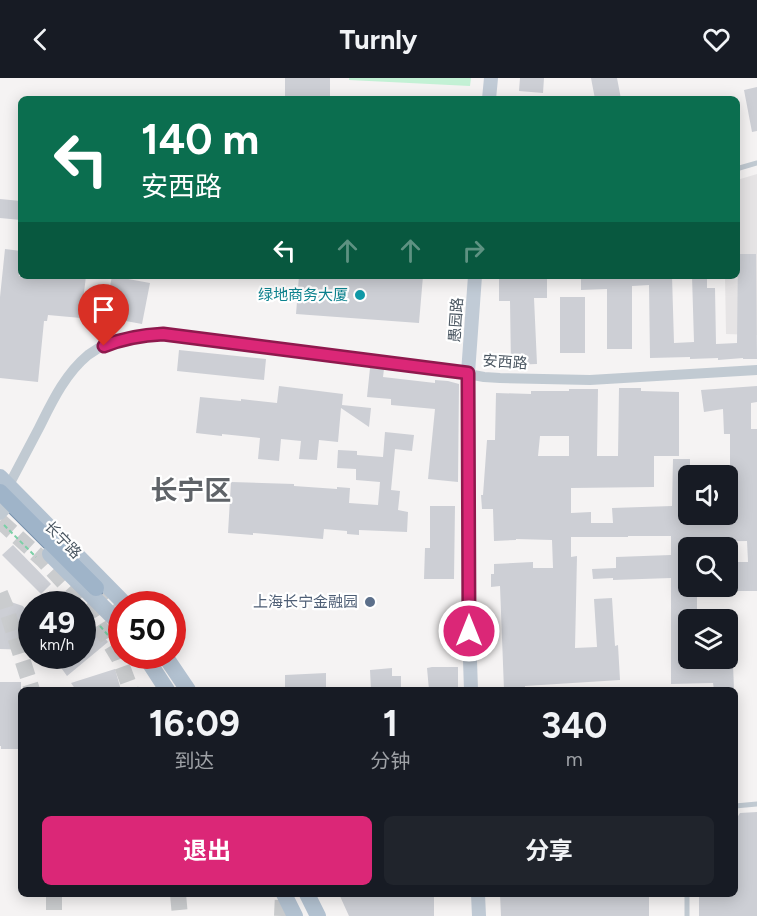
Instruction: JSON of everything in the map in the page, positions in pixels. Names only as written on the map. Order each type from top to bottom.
[{"type":"highway","points":[[3,497],[96,588]]},
{"type":"main road","points":[[489,96],[490,78]]},
{"type":"main road","name":"愚园路","points":[[471,687],[468,373],[475,279]]},
{"type":"main road","name":"长宁路","points":[[3,497],[110,591]]},
{"type":"main road","name":"长宁路","points":[[3,497],[108,611]]},
{"type":"main road","points":[[153,669],[165,687]]},
{"type":"main road","points":[[174,669],[186,687]]},
{"type":"main road","points":[[286,897],[295,916]]},
{"type":"main road","points":[[308,897],[318,916]]},
{"type":"main road","points":[[478,897],[479,916]]},
{"type":"street","name":"安西路","points":[[3,497],[51,404],[76,366],[104,346],[142,334],[181,335],[500,378],[590,380],[757,370]]},
{"type":"lane","points":[[740,168],[757,163]]},
{"type":"lane","points":[[738,806],[757,804]]},
{"type":"lane","points":[[687,897],[687,916]]},
{"type":"path","points":[[98,624],[108,635]]},
{"type":"shaded area","points":[[757,174],[757,335],[726,334],[725,279],[740,279],[740,179]]},
{"type":"green space","points":[[349,78],[471,78],[470,86],[349,80]]},
{"type":"building","points":[[285,78],[330,78],[330,96],[285,96]]},
{"type":"building","points":[[520,78],[544,78],[543,93],[519,91]]},
{"type":"building","points":[[591,78],[617,78],[620,96],[594,96]]},
{"type":"building","points":[[757,87],[757,131],[752,132],[744,90]]},
{"type":"building","points":[[0,199],[18,201],[18,220],[0,218]]},
{"type":"building","points":[[5,249],[18,251],[18,279],[86,279],[81,318],[48,315],[47,321],[44,321],[38,382],[0,378],[0,297]]},
{"type":"building","points":[[740,254],[756,254],[757,359],[650,358],[649,285],[632,286],[632,349],[607,349],[607,289],[581,290],[581,279],[672,279],[674,343],[694,342],[692,279],[707,279],[707,288],[715,288],[716,344],[737,343]]},
{"type":"building","points":[[111,279],[150,283],[142,324],[104,317]]},
{"type":"building","name":"绿地商务大厦","points":[[299,279],[423,279],[419,323],[296,314]]},
{"type":"building","points":[[499,279],[547,279],[547,298],[534,298],[537,364],[511,365],[510,301],[499,301]]},
{"type":"building","points":[[560,297],[585,297],[585,353],[560,353]]},
{"type":"building","points":[[179,350],[266,359],[264,380],[177,371]]},
{"type":"building","points":[[370,368],[384,369],[383,377],[435,383],[435,380],[448,381],[459,384],[458,482],[428,479],[435,409],[391,405],[391,399],[367,397]]},
{"type":"building","points":[[279,386],[343,394],[342,405],[371,408],[369,427],[341,408],[338,442],[319,440],[317,460],[299,459],[301,441],[281,439],[279,461],[258,459],[260,438],[196,433],[200,397],[277,403]]},
{"type":"building","points":[[757,386],[757,402],[751,403],[751,429],[757,429],[757,591],[738,591],[738,562],[748,562],[747,541],[738,541],[738,537],[678,537],[678,597],[697,597],[697,609],[678,609],[678,669],[733,669],[734,687],[714,687],[713,683],[671,684],[671,578],[593,579],[592,569],[616,568],[616,557],[671,555],[671,536],[628,536],[571,537],[571,557],[577,556],[575,648],[597,647],[594,599],[612,598],[620,680],[504,687],[500,586],[491,587],[494,564],[533,562],[533,568],[553,568],[552,540],[494,541],[493,509],[482,509],[481,495],[483,495],[487,440],[495,440],[496,393],[531,394],[531,391],[598,389],[597,456],[618,456],[619,388],[679,392],[679,456],[654,456],[654,487],[571,488],[571,513],[591,512],[591,523],[613,523],[612,508],[672,506],[673,459],[690,459],[690,465],[678,465],[678,525],[738,525],[738,465],[730,465],[730,434],[724,434],[723,409],[704,412],[701,390]],"holes":[[[540,436],[569,436],[569,456],[538,456]]]},
{"type":"building","points":[[385,432],[414,435],[412,451],[395,449],[391,490],[400,491],[398,510],[408,512],[407,532],[359,530],[359,535],[347,534],[347,531],[324,529],[323,539],[228,533],[231,482],[350,488],[349,503],[378,505],[380,482],[356,480],[356,469],[337,468],[338,450],[357,451],[357,455],[383,457]]},
{"type":"building","points":[[430,506],[455,506],[454,579],[424,579],[425,548],[430,548]]},
{"type":"building","points":[[13,545],[51,584],[44,591],[38,591],[2,555]]},
{"type":"building","points":[[0,601],[8,601],[18,604],[18,650],[0,649]]},
{"type":"building","points":[[96,627],[108,642],[96,652]]},
{"type":"building","points":[[458,667],[458,687],[429,687],[427,668]]},
{"type":"building","points":[[392,668],[392,676],[401,676],[401,687],[371,687],[370,670]]},
{"type":"building","points":[[62,669],[75,669],[67,676]]},
{"type":"building","points":[[115,669],[120,687],[74,687],[71,683]]},
{"type":"building","points":[[326,673],[326,687],[285,687],[285,675]]},
{"type":"building","points":[[0,682],[21,682],[21,687],[18,687],[18,749],[1,749]]},
{"type":"building","points":[[757,812],[757,916],[699,916],[699,897],[738,897],[738,816],[740,813]]},
{"type":"building","points":[[340,897],[434,897],[434,916],[349,916]]},
{"type":"building","points":[[500,897],[649,897],[649,916],[501,916]]},
{"type":"tunnel","points":[[0,521],[43,560],[91,612],[119,658],[130,687]]},
{"type":"tunnel","points":[[96,588],[108,600]]},
{"type":"tunnel","points":[[0,593],[31,687]]},
{"type":"tunnel","points":[[54,897],[54,916]]},
{"type":"tunnel","points":[[178,897],[180,916]]},
{"type":"tunnel","points":[[282,916],[283,897]]},
{"type":"place","name":"绿地商务大厦","points":[[360,295]]},
{"type":"place","name":"上海长宁金融园","points":[[370,602]]},
{"type":"district","name":"长宁区","points":[[191,490]]},
{"type":"route","points":[[104,346],[142,334],[163,334],[468,373],[469,631]]}]
